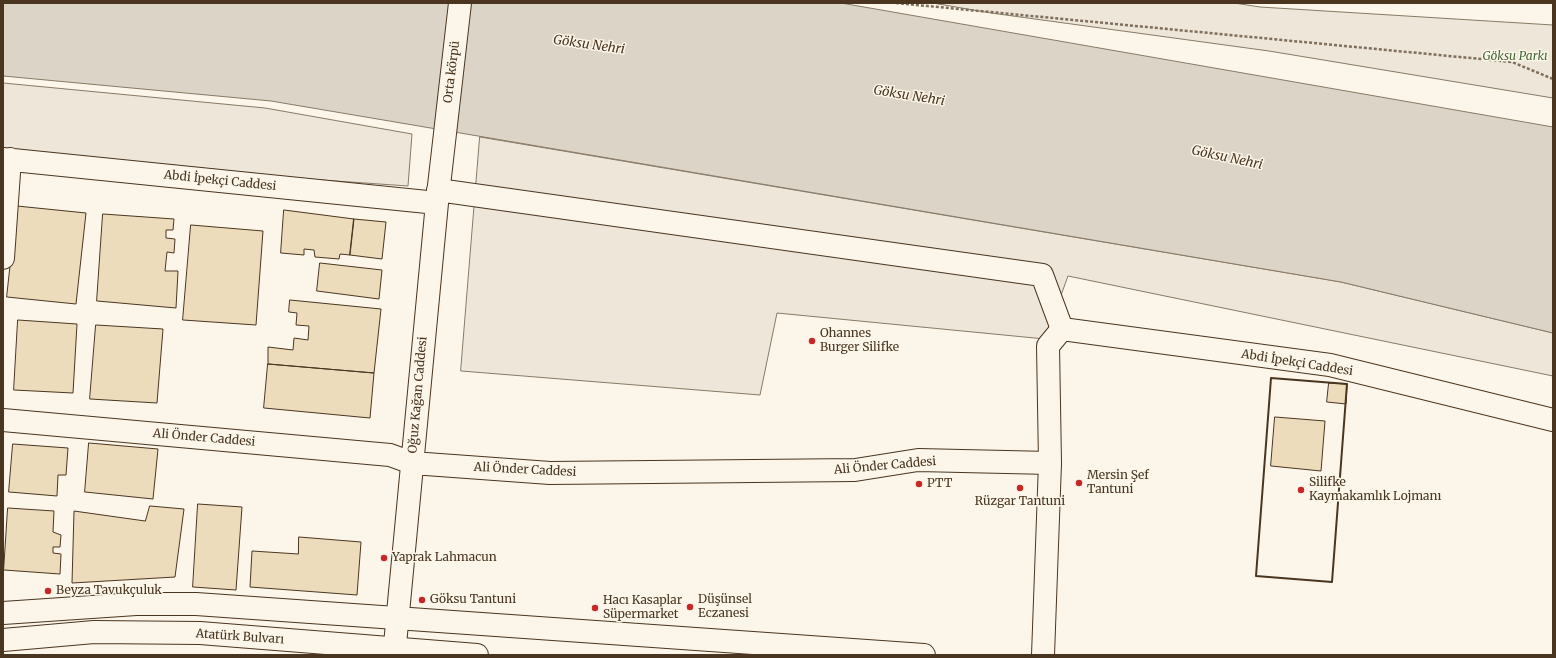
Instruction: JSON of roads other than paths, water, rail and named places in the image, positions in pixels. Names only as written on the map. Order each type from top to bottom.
[{"type":"street","name":"Orta körpü","points":[[444,142],[460,3]]},
{"type":"street","name":"Oğuz Kağan Caddesi","points":[[394,652],[437,196],[444,142]]},
{"type":"street","name":"Abdi İpekçi Caddesi","points":[[6,159],[437,196],[1042,275],[1062,329],[1330,365],[1553,420]]},
{"type":"street","points":[[3,258],[6,159]]},
{"type":"street","points":[[1044,655],[1050,463],[1048,346],[1062,329]]},
{"type":"street","name":"Ali Önder Caddesi","points":[[3,420],[390,455],[412,463],[550,473],[855,470],[918,460],[1050,463]]},
{"type":"street","points":[[3,613],[136,604],[196,604],[924,655]]},
{"type":"street","name":"Atatürk Bulvarı","points":[[3,640],[94,632],[200,633],[394,652],[477,655]]},
{"type":"water","name":"Göksu Nehri","points":[[3,3],[841,3],[1553,127],[1553,333],[1341,282],[271,101],[3,76]]},
{"type":"place","name":"Ohannes Burger Silifke","points":[[812,341]]},
{"type":"place","name":"Mersin Şef Tantuni","points":[[1079,483]]},
{"type":"place","name":"PTT","points":[[919,484]]},
{"type":"place","name":"Rüzgar Tantuni","points":[[1020,488]]},
{"type":"place","name":"Silifke Kaymakamlık Lojmanı","points":[[1301,490]]},
{"type":"place","name":"Yaprak Lahmacun","points":[[384,558]]},
{"type":"place","name":"Beyza Tavukçuluk","points":[[48,591]]},
{"type":"place","name":"Göksu Tantuni","points":[[422,600]]},
{"type":"place","name":"Düşünsel Eczanesi","points":[[690,607]]},
{"type":"place","name":"Hacı Kasaplar Süpermarket","points":[[595,608]]},
{"type":"park label","name":"Göksu Parkı","points":[[1515,57]]}]
